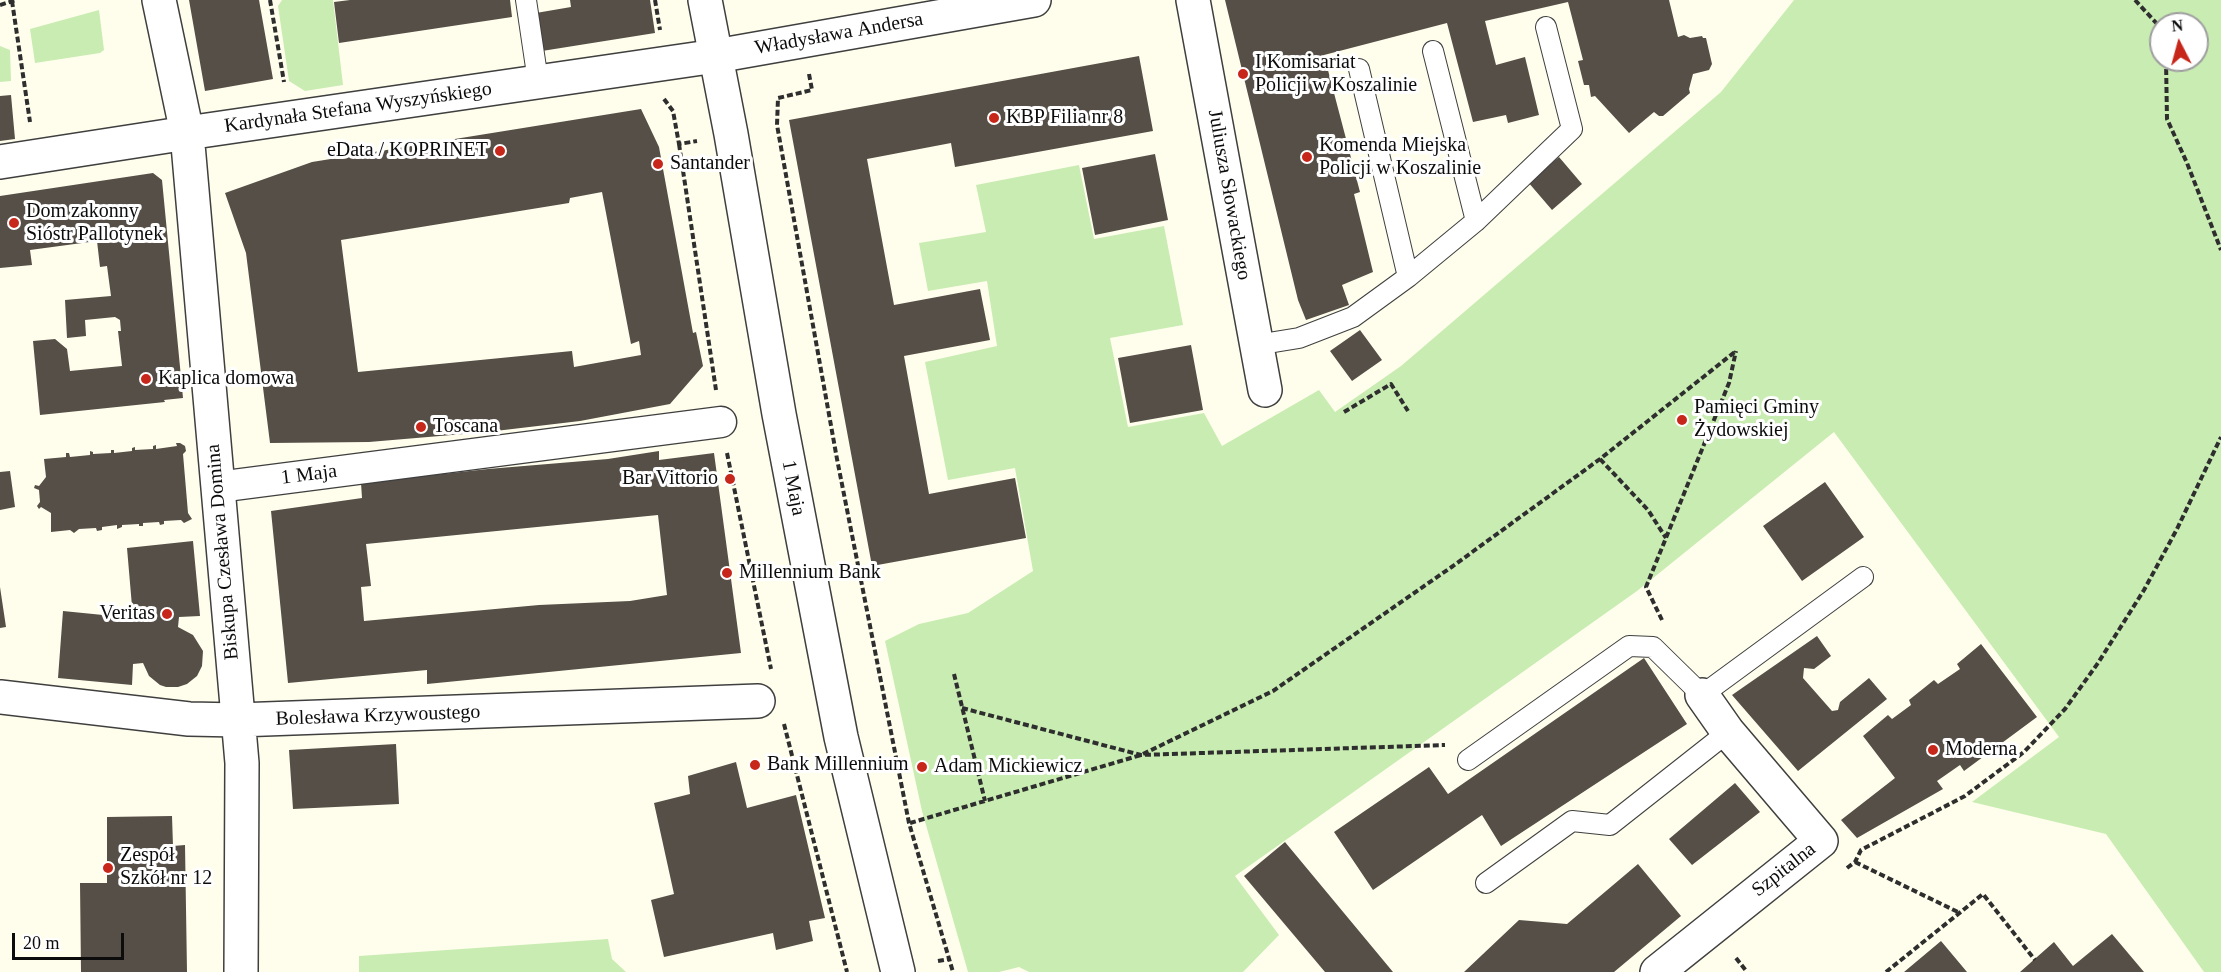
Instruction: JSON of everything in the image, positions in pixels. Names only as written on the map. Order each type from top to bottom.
[{"type":"street","name":"Biskupa Czesława Domina","points":[[159,0],[186,133],[242,763],[241,972]]},
{"type":"street","name":"1 Maja","points":[[705,0],[731,134],[781,426],[841,737],[898,972]]},
{"type":"street","name":"Władysława Andersa","points":[[716,56],[1034,0]]},
{"type":"street","name":"Juliusza Słowackiego","points":[[1193,0],[1265,390]]},
{"type":"street","name":"Kardynała Stefana Wyszyńskiego","points":[[0,162],[716,56]]},
{"type":"street","name":"1 Maja","points":[[218,487],[721,422]]},
{"type":"street","name":"Bolesława Krzywoustego","points":[[0,697],[189,719],[238,720],[765,688]]},
{"type":"street","name":"Szpitalna","points":[[1657,972],[1821,841],[1728,732],[1702,695]]},
{"type":"lane","points":[[526,0],[538,81]]},
{"type":"lane","points":[[1256,345],[1299,338],[1353,317],[1408,277],[1476,221],[1572,129],[1546,27]]},
{"type":"lane","points":[[1433,51],[1476,221]]},
{"type":"lane","points":[[1359,69],[1408,277]]},
{"type":"lane","points":[[1468,760],[1629,646],[1653,647],[1702,695],[1863,577]]},
{"type":"lane","points":[[1486,883],[1572,821],[1610,825],[1728,732]]},
{"type":"path","points":[[0,4],[14,0],[31,128]]},
{"type":"path","points":[[655,0],[660,34]]},
{"type":"path","points":[[2135,0],[2149,15]]},
{"type":"path","points":[[803,39],[812,90],[778,98],[777,125],[837,459],[909,823],[953,972]]},
{"type":"path","points":[[2166,72],[2167,119],[2221,248]]},
{"type":"path","points":[[679,144],[721,422],[765,688]]},
{"type":"path","points":[[909,823],[1141,755],[1273,691],[1453,566],[1600,459],[1736,351],[1729,383],[1646,587],[1666,625]]},
{"type":"path","points":[[1344,412],[1391,384],[1408,411]]},
{"type":"path","points":[[1960,913],[1855,862],[1861,850],[1965,796],[2024,752],[2065,709],[2098,663],[2144,590],[2177,529],[2221,437]]},
{"type":"path","points":[[1600,459],[1648,510],[1666,538]]},
{"type":"path","points":[[954,674],[985,801]]},
{"type":"path","points":[[962,708],[1141,755],[1443,744],[1468,760]]},
{"type":"path","points":[[783,721],[847,972]]},
{"type":"path","points":[[1886,972],[1983,894],[2036,960]]},
{"type":"path","points":[[1736,958],[1747,972]]},
{"type":"path","points":[[938,961],[949,959]]},
{"type":"green space","points":[[282,0],[333,0],[343,85],[305,91],[289,81],[278,6]]},
{"type":"green space","points":[[1794,0],[2221,0],[2221,972],[2204,972],[2106,834],[1972,802],[2059,737],[1834,432],[1637,591],[1235,876],[1279,935],[1243,972],[1029,972],[1019,967],[999,972],[968,972],[922,811],[885,641],[919,624],[968,613],[1033,571],[1015,468],[948,480],[925,362],[997,346],[987,281],[928,291],[919,243],[986,232],[976,185],[1079,165],[1094,239],[1164,226],[1183,325],[1110,338],[1128,427],[1204,413],[1222,446],[1319,390],[1335,412],[1401,366],[1721,92]]},
{"type":"green space","points":[[99,10],[104,50],[100,53],[35,63],[30,29]]},
{"type":"green space","points":[[0,46],[10,50],[11,81],[0,82]]},
{"type":"green space","points":[[608,939],[612,959],[626,972],[359,972],[359,956]]},
{"type":"building","points":[[189,0],[259,0],[273,79],[205,91]]},
{"type":"building","points":[[350,0],[510,0],[512,17],[339,43],[334,2]]},
{"type":"building","points":[[570,0],[650,0],[655,33],[542,51],[536,13],[571,7]]},
{"type":"building","name":"Komenda Miejska Policji w Koszalinie","points":[[1225,0],[1669,0],[1678,37],[1684,35],[1690,38],[1702,36],[1706,38],[1712,64],[1709,70],[1693,74],[1690,93],[1663,116],[1654,112],[1629,133],[1595,96],[1591,97],[1589,85],[1584,85],[1578,61],[1583,60],[1568,2],[1485,21],[1496,65],[1525,57],[1539,115],[1508,123],[1506,115],[1473,122],[1447,23],[1324,55],[1360,192],[1354,194],[1373,272],[1342,285],[1349,305],[1306,320],[1298,300]]},
{"type":"building","points":[[1139,56],[1153,131],[955,167],[951,143],[867,159],[894,305],[980,289],[990,340],[904,356],[929,494],[1015,478],[1026,538],[872,566],[789,120]]},
{"type":"building","points":[[11,95],[15,139],[0,141],[0,96]]},
{"type":"building","points":[[641,109],[659,147],[693,333],[696,332],[703,366],[670,404],[580,421],[369,442],[270,443],[246,253],[225,193],[312,162]],"holes":[[[602,192],[631,344],[639,341],[641,355],[574,367],[572,351],[358,372],[341,240],[569,203],[570,198]]]},
{"type":"building","points":[[1155,154],[1168,220],[1095,235],[1082,168]]},
{"type":"building","points":[[1559,157],[1582,184],[1552,210],[1528,182]]},
{"type":"building","points":[[153,173],[162,180],[183,398],[164,400],[165,402],[40,415],[33,341],[55,339],[67,349],[70,371],[122,366],[118,331],[121,331],[120,320],[115,317],[85,320],[86,336],[67,338],[65,300],[111,296],[107,266],[100,267],[97,241],[30,250],[32,265],[0,268],[0,196]]},
{"type":"building","points":[[1360,330],[1382,360],[1352,381],[1330,351]]},
{"type":"building","points":[[1191,345],[1203,410],[1130,423],[1118,358]]},
{"type":"building","points":[[176,443],[185,446],[186,451],[183,454],[188,513],[192,519],[184,523],[181,520],[164,521],[164,524],[160,525],[159,522],[143,523],[143,526],[139,524],[122,525],[117,529],[117,525],[102,527],[102,530],[97,531],[96,528],[79,529],[74,533],[70,530],[51,532],[51,513],[41,507],[39,509],[37,506],[40,502],[39,490],[34,488],[35,485],[39,486],[46,477],[44,459],[66,457],[66,453],[69,453],[70,457],[90,455],[90,451],[93,454],[111,453],[111,450],[114,450],[114,453],[132,451],[135,447],[135,450],[153,449],[156,445],[156,449],[177,446]]},
{"type":"building","points":[[659,451],[659,460],[714,453],[741,653],[427,684],[427,670],[288,683],[271,511],[362,498],[361,483],[608,459]],"holes":[[[658,515],[667,595],[630,601],[539,605],[364,621],[361,587],[371,586],[366,544]]]},
{"type":"building","points":[[10,471],[15,507],[0,510],[0,472]]},
{"type":"building","points":[[1825,482],[1864,537],[1802,581],[1763,526]]},
{"type":"building","name":"Veritas","points":[[193,541],[200,616],[179,617],[178,627],[193,635],[203,651],[202,666],[197,676],[187,684],[166,687],[149,676],[143,663],[133,664],[132,685],[58,678],[63,611],[133,618],[127,548]]},
{"type":"building","points":[[0,587],[6,627],[0,628]]},
{"type":"building","points":[[1817,636],[1831,656],[1814,669],[1804,668],[1803,678],[1832,711],[1838,710],[1840,702],[1869,678],[1887,699],[1798,771],[1732,695]]},
{"type":"building","name":"Moderna","points":[[1981,644],[2037,717],[1964,771],[1960,765],[1937,781],[1943,789],[1857,838],[1841,820],[1895,778],[1863,736],[1888,715],[1892,719],[1911,705],[1909,700],[1934,680],[1938,684],[1960,669],[1957,664]]},
{"type":"building","points":[[1644,658],[1687,724],[1501,846],[1482,815],[1373,890],[1334,832],[1429,767],[1448,794]]},
{"type":"building","points":[[396,744],[399,804],[293,809],[289,750]]},
{"type":"building","points":[[736,762],[747,808],[796,795],[825,918],[809,921],[813,941],[776,950],[773,933],[664,957],[651,900],[674,894],[654,803],[690,794],[688,776]]},
{"type":"building","points":[[1735,783],[1760,812],[1692,865],[1669,839]]},
{"type":"building","points":[[172,816],[173,846],[185,845],[187,972],[81,972],[80,883],[107,883],[107,817]]},
{"type":"building","points":[[1285,842],[1393,972],[1325,972],[1244,876]]},
{"type":"building","points":[[1638,864],[1681,916],[1614,972],[1464,972],[1519,920],[1567,924]]},
{"type":"building","points":[[2112,934],[2144,972],[2020,972],[2054,942],[2073,966]]},
{"type":"building","points":[[1941,941],[1967,972],[1904,972]]},
{"type":"place","name":"I Komisariat Policji w Koszalinie","points":[[1243,74]]},
{"type":"place","name":"KBP Filia nr 8","points":[[994,118]]},
{"type":"place","name":"eData / KOPRINET","points":[[500,151]]},
{"type":"place","name":"Komenda Miejska Policji w Koszalinie","points":[[1307,157]]},
{"type":"place","name":"Santander","points":[[658,164]]},
{"type":"place","name":"Dom zakonny Sióstr Pallotynek","points":[[14,223]]},
{"type":"place","name":"Kaplica domowa","points":[[146,379]]},
{"type":"place","name":"Pamięci Gminy Żydowskiej","points":[[1682,420]]},
{"type":"place","name":"Toscana","points":[[421,427]]},
{"type":"place","name":"Bar Vittorio","points":[[730,479]]},
{"type":"place","name":"Millennium Bank","points":[[727,573]]},
{"type":"place","name":"Veritas","points":[[167,614]]},
{"type":"place","name":"Moderna","points":[[1933,750]]},
{"type":"place","name":"Bank Millennium","points":[[755,765]]},
{"type":"place","name":"Adam Mickiewicz","points":[[922,767]]},
{"type":"place","name":"Zespół Szkół nr 12","points":[[108,868]]}]
